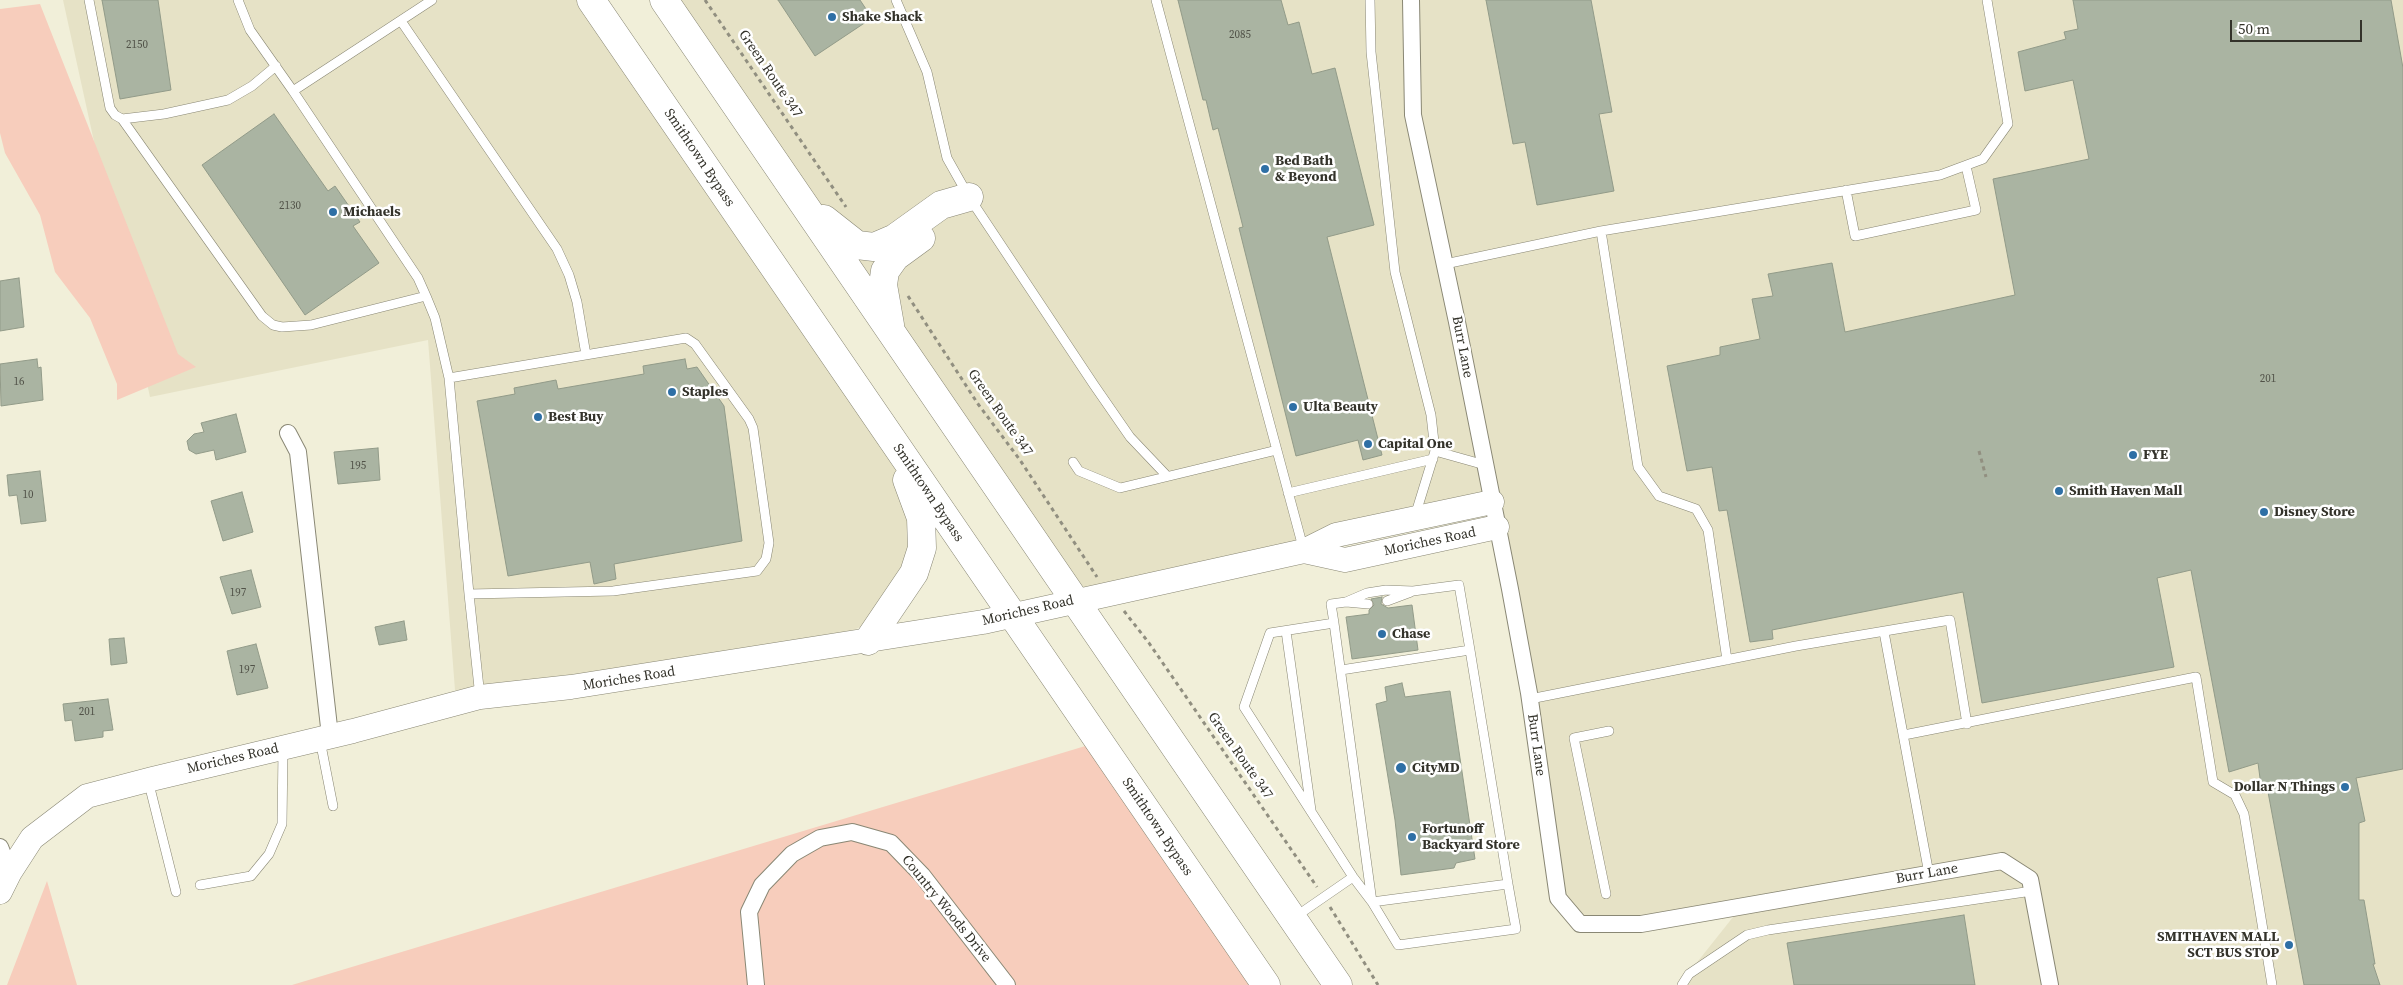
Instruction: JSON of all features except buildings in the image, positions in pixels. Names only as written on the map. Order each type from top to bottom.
[{"type":"highway","name":"Smithtown Bypass","points":[[591,0],[1266,985]]},
{"type":"highway","points":[[664,0],[1338,985]]},
{"type":"highway","points":[[802,202],[851,241],[868,247],[894,238],[941,205],[969,197]]},
{"type":"highway","points":[[892,333],[883,279],[888,266],[902,251],[949,218],[969,197]]},
{"type":"highway","points":[[868,641],[914,573],[924,538],[919,508],[881,424]]},
{"type":"main road","name":"Moriches Road","points":[[5,882],[32,838],[87,796],[148,780],[325,738],[480,697],[571,687],[868,641],[1013,615],[1304,551],[1336,535],[1492,502]]},
{"type":"main road","name":"Moriches Road","points":[[1304,551],[1345,560],[1497,527]]},
{"type":"street","name":"Burr Lane","points":[[1410,0],[1413,115],[1445,264],[1530,699],[1558,898],[1580,924],[1641,924],[2002,861],[2030,879],[2050,985]]},
{"type":"street","points":[[288,432],[298,452],[325,738]]},
{"type":"street","name":"Country Woods Drive","points":[[756,985],[749,912],[762,885],[792,854],[820,838],[852,832],[891,843],[922,875],[1007,985]]},
{"type":"street","points":[[0,847],[5,882]]},
{"type":"lane","points":[[89,0],[110,108],[122,120],[262,316],[273,325],[282,327],[311,326],[426,296]]},
{"type":"lane","points":[[238,0],[250,30],[418,278],[435,318],[448,378],[480,697]]},
{"type":"lane","points":[[293,91],[432,0]]},
{"type":"lane","points":[[896,0],[927,72],[947,158],[969,197],[1130,437],[1167,476]]},
{"type":"lane","points":[[1156,0],[1304,551]]},
{"type":"lane","points":[[1370,0],[1371,52],[1395,272],[1431,415],[1434,455],[1414,518]]},
{"type":"lane","points":[[1445,264],[1601,231],[1940,175],[1984,159],[2008,124],[1987,0]]},
{"type":"lane","points":[[401,21],[557,249],[569,275],[577,302],[586,355]]},
{"type":"lane","points":[[122,120],[164,114],[228,100],[252,86],[276,66]]},
{"type":"lane","points":[[1846,190],[1855,236],[1976,210],[1966,166]]},
{"type":"lane","points":[[1601,231],[1638,467],[1659,496],[1696,509],[1708,530],[1727,660]]},
{"type":"lane","points":[[448,378],[686,338],[695,344],[749,419],[752,428],[769,543],[766,559],[757,571],[614,591],[469,594]]},
{"type":"lane","points":[[1073,462],[1079,471],[1120,488],[1277,450]]},
{"type":"lane","points":[[1288,493],[1434,455],[1484,465]]},
{"type":"lane","points":[[1334,623],[1270,633],[1244,707],[1352,877],[1372,902],[1398,946],[1516,929],[1459,585],[1413,591],[1386,590],[1367,593],[1346,602]]},
{"type":"lane","points":[[1387,601],[1413,591]]},
{"type":"lane","points":[[1368,604],[1346,602],[1331,604],[1372,902]]},
{"type":"lane","points":[[1530,699],[1727,660],[1950,620],[1966,724]]},
{"type":"lane","points":[[1286,631],[1312,813]]},
{"type":"lane","points":[[1884,632],[1930,874]]},
{"type":"lane","points":[[1341,670],[1470,650]]},
{"type":"lane","points":[[1904,735],[2196,676],[2213,782],[2235,795],[2244,814],[2272,985]]},
{"type":"lane","points":[[1606,894],[1574,738],[1609,731]]},
{"type":"lane","points":[[325,738],[333,806]]},
{"type":"lane","points":[[200,885],[251,876],[269,854],[282,824],[282,748]]},
{"type":"lane","points":[[148,780],[176,892]]},
{"type":"lane","points":[[1293,918],[1352,877]]},
{"type":"lane","points":[[1372,902],[1508,884]]},
{"type":"lane","points":[[1682,985],[1689,974],[1746,936],[1768,930],[2032,891]]},
{"type":"path","name":"Green Route 347","points":[[706,0],[849,211]]},
{"type":"path","name":"Green Route 347","points":[[905,292],[978,404],[1025,468],[1085,562]]},
{"type":"path","points":[[1979,451],[1986,477]]},
{"type":"path","name":"Green Route 347","points":[[1149,643],[1313,882]]},
{"type":"path","points":[[1333,910],[1378,985]]},
{"type":"shaded area","points":[[63,0],[591,0],[881,424],[935,535],[874,621],[839,636],[571,687],[455,690],[428,340],[150,397]]},
{"type":"shaded area","name":"Smith Haven Mall","points":[[664,0],[2403,0],[2403,985],[1679,985],[1741,907],[1580,924],[1558,898],[1491,502],[1075,600]]},
{"type":"shaded area","points":[[40,4],[178,354],[196,367],[117,400],[117,384],[90,318],[55,272],[40,215],[5,153],[0,133],[0,9]]},
{"type":"shaded area","points":[[1092,744],[1269,985],[292,985]]},
{"type":"shaded area","points":[[47,881],[77,985],[7,985]]},
{"type":"place","name":"Shake Shack","points":[[832,17]]},
{"type":"place","name":"Bed Bath & Beyond","points":[[1265,169]]},
{"type":"place","name":"Michaels","points":[[333,212]]},
{"type":"place","name":"Staples","points":[[672,392]]},
{"type":"place","name":"Ulta Beauty","points":[[1293,407]]},
{"type":"place","name":"Best Buy","points":[[538,417]]},
{"type":"place","name":"Capital One","points":[[1368,444]]},
{"type":"place","name":"FYE","points":[[2133,455]]},
{"type":"place","name":"Smith Haven Mall","points":[[2059,491]]},
{"type":"place","name":"Disney Store","points":[[2264,512]]},
{"type":"place","name":"Chase","points":[[1382,634]]},
{"type":"place","name":"CityMD","points":[[1401,768]]},
{"type":"place","name":"Dollar N Things","points":[[2345,787]]},
{"type":"place","name":"Fortunoff Backyard Store","points":[[1412,837]]},
{"type":"place","name":"SMITHAVEN MALL SCT BUS STOP","points":[[2289,945]]}]
